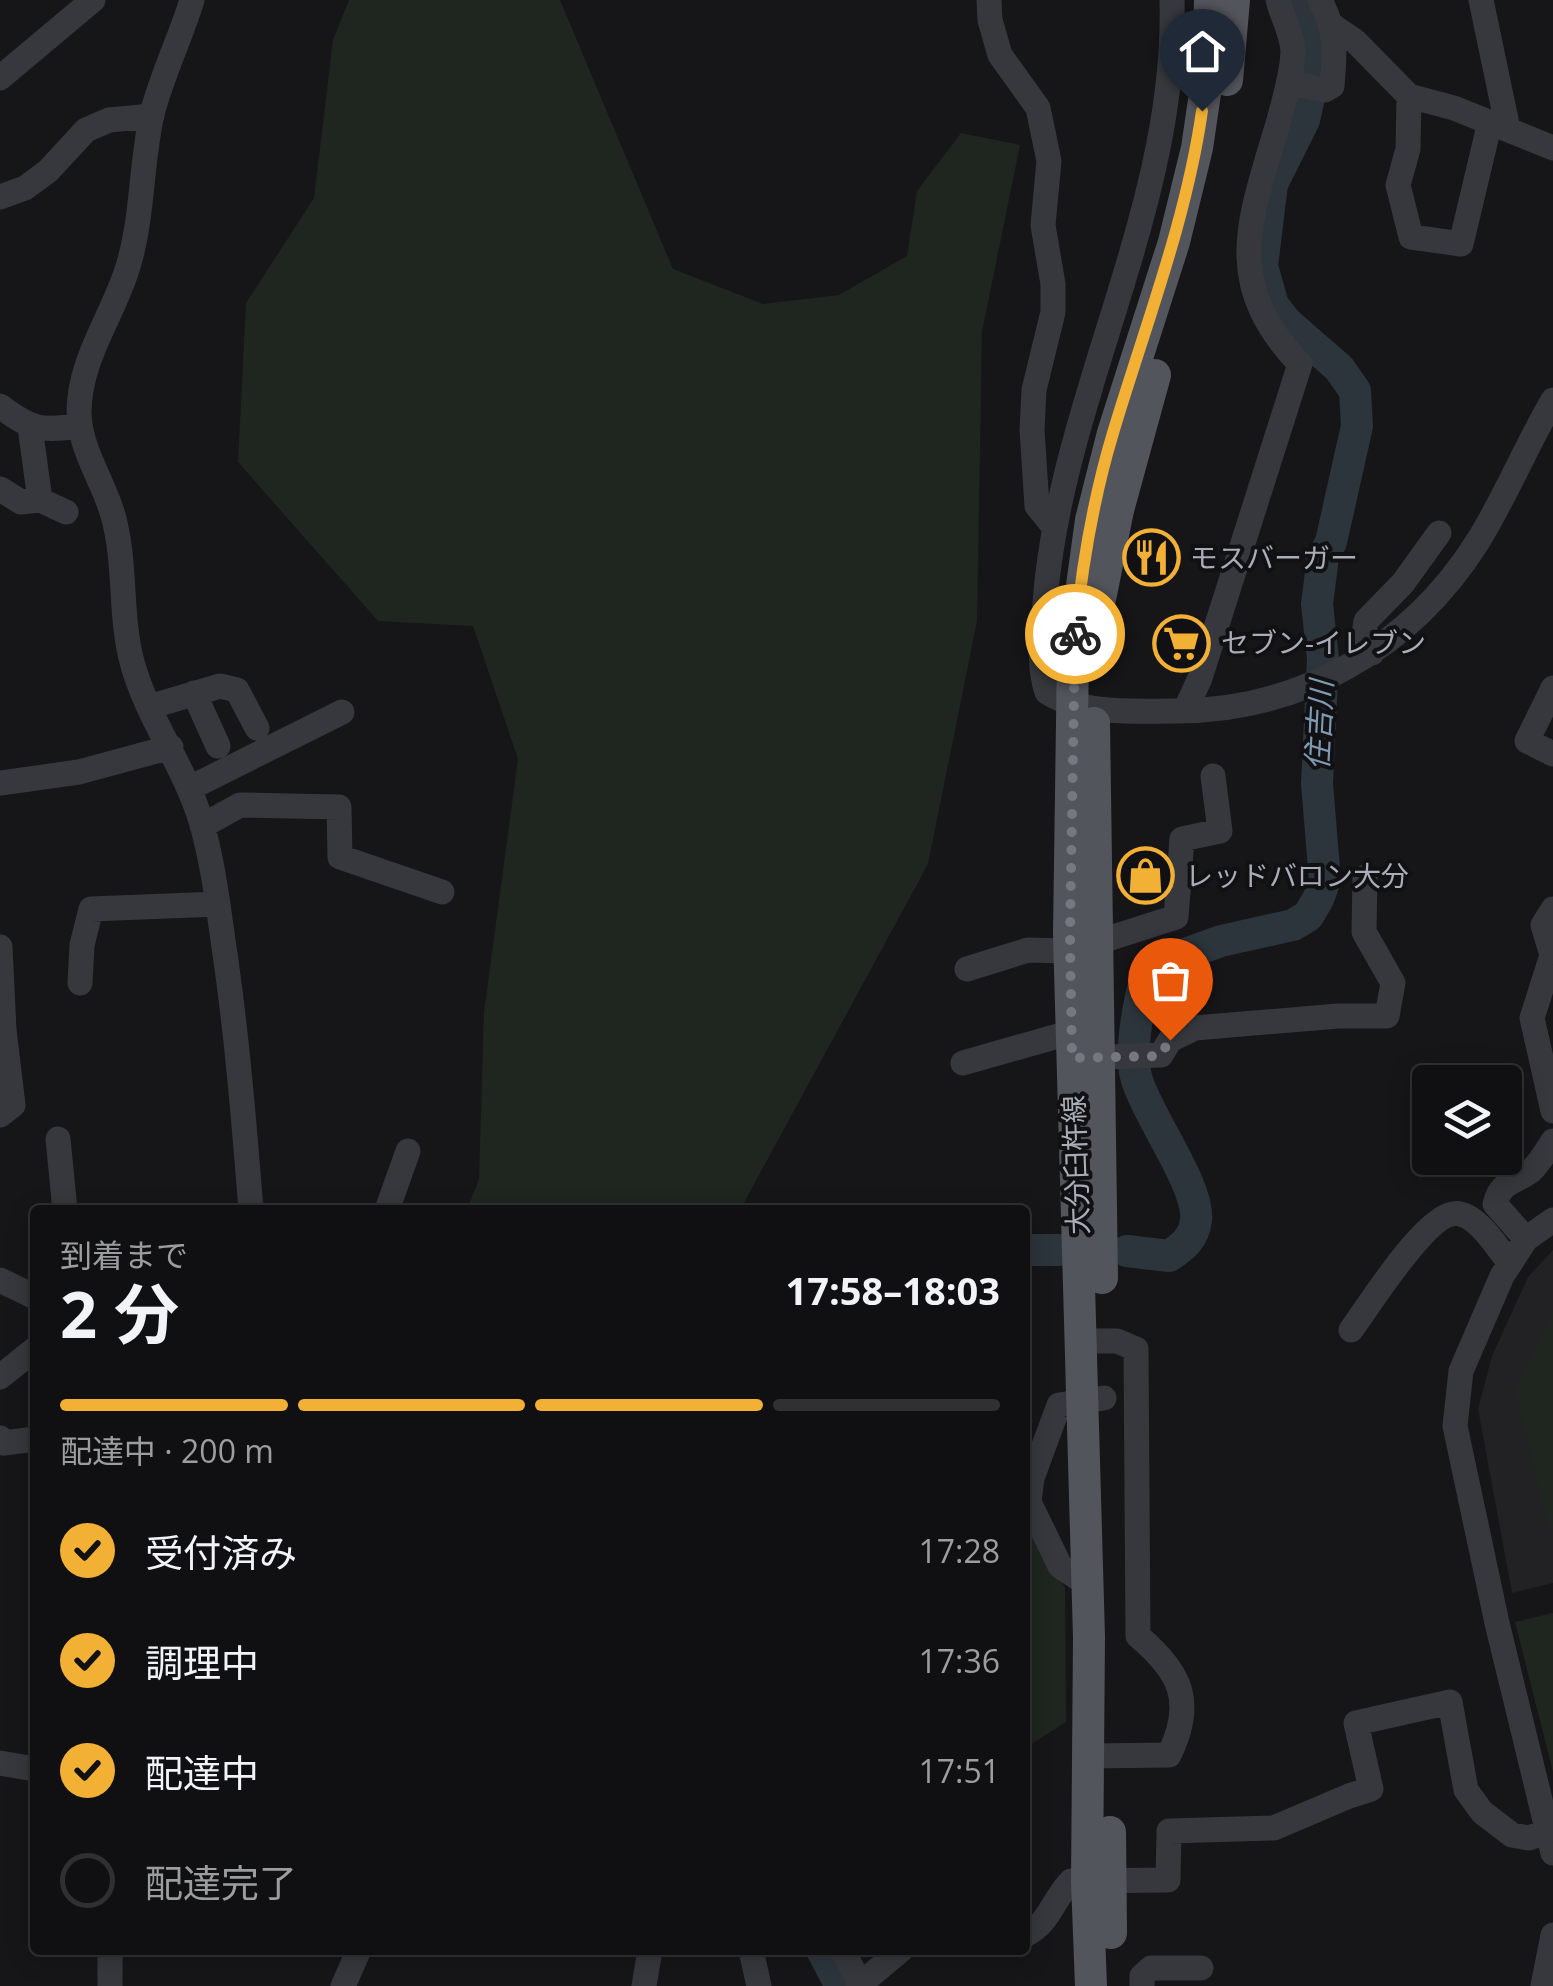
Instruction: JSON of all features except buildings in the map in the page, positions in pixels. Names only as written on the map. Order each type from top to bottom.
[{"type":"main road","name":"大分臼杵線","points":[[1091,1986],[1099,1881],[1099,1756],[1091,1052],[1083,946],[1083,705],[1075,636],[1091,520],[1113,432],[1174,242],[1197,148],[1208,73],[1210,0]]},
{"type":"main road","name":"大分臼杵線","points":[[1083,705],[1106,561],[1137,434],[1193,252],[1219,147],[1234,0]]},
{"type":"main road","name":"大分臼杵線","points":[[1094,1399],[1087,1584],[1099,1756]]},
{"type":"main road","name":"大分臼杵線","points":[[1099,1881],[1111,1986]]},
{"type":"street","points":[[0,78],[93,0]]},
{"type":"street","points":[[192,0],[152,116],[132,252],[88,358],[80,391],[80,426],[114,522],[127,639],[149,707],[190,788],[202,826],[218,904],[240,1065],[250,1205]]},
{"type":"street","points":[[989,0],[1000,55],[1038,108],[1050,161],[1043,225],[1053,284],[1053,312],[1034,390],[1032,430],[1037,506],[1054,527]]},
{"type":"street","points":[[1172,0],[1159,136],[1144,207],[1072,451],[1054,527],[1044,612],[1042,678],[1047,692],[1083,705],[1185,711],[1253,704],[1308,686],[1372,653],[1435,600],[1466,560],[1553,400]]},
{"type":"street","points":[[1185,711],[1200,678],[1300,364],[1278,340],[1258,307],[1250,274],[1249,232],[1256,193],[1305,86],[1278,0]]},
{"type":"street","points":[[1305,86],[1332,86],[1333,26],[1320,0]]},
{"type":"street","points":[[1408,96],[1408,149],[1398,185],[1412,237],[1461,244],[1498,125],[1481,0]]},
{"type":"street","points":[[1333,26],[1356,41],[1408,96],[1454,108],[1553,148]]},
{"type":"street","points":[[0,197],[25,188],[48,171],[86,130],[109,120],[152,116]]},
{"type":"street","points":[[0,406],[30,427],[50,430],[80,426]]},
{"type":"street","points":[[30,427],[40,500]]},
{"type":"street","points":[[0,489],[21,502],[40,500],[66,512]]},
{"type":"street","points":[[1372,653],[1364,634],[1366,620],[1403,583],[1438,533]]},
{"type":"street","points":[[149,707],[220,686],[237,690],[256,728]]},
{"type":"street","points":[[1553,688],[1526,741],[1553,754]]},
{"type":"street","points":[[194,694],[218,746]]},
{"type":"street","points":[[190,788],[342,712]]},
{"type":"street","points":[[0,783],[80,772],[171,747]]},
{"type":"street","points":[[967,968],[1028,950],[1083,946],[1176,916],[1182,838],[1220,832],[1213,776]]},
{"type":"street","points":[[202,826],[240,805],[339,807],[340,857],[442,892]]},
{"type":"street","points":[[963,1062],[1091,1052],[1160,1056],[1170,1040],[1195,1028],[1338,1016],[1387,1016],[1393,982],[1364,932],[1365,878]]},
{"type":"street","points":[[80,983],[82,945],[91,909],[218,904]]},
{"type":"street","points":[[1553,910],[1543,925],[1552,952],[1532,1018],[1546,1043],[1553,1111]]},
{"type":"street","points":[[0,948],[13,1104],[0,1115]]},
{"type":"street","points":[[58,1140],[64,1205]]},
{"type":"street","points":[[1526,1239],[1495,1204],[1498,1190],[1510,1179],[1530,1171],[1553,1141]]},
{"type":"street","points":[[388,1205],[408,1151]]},
{"type":"street","points":[[1351,1330],[1418,1240],[1436,1220],[1450,1214],[1462,1214],[1473,1221],[1510,1262]]},
{"type":"street","points":[[1030,1931],[1048,1917],[1072,1880],[1168,1880],[1169,1832],[1274,1828],[1371,1789],[1356,1723],[1450,1702],[1466,1790],[1482,1812],[1512,1835],[1550,1842],[1455,1426],[1461,1372],[1510,1262],[1526,1239],[1553,1220]]},
{"type":"street","points":[[0,1280],[30,1294]]},
{"type":"street","points":[[1092,1341],[1117,1341],[1136,1349],[1138,1636],[1164,1658],[1182,1694],[1182,1728],[1168,1755],[1099,1756]]},
{"type":"street","points":[[0,1378],[30,1353]]},
{"type":"street","points":[[1030,1488],[1058,1405],[1094,1399]]},
{"type":"street","points":[[1,1444],[30,1440]]},
{"type":"street","points":[[1030,1508],[1060,1566],[1087,1584]]},
{"type":"street","points":[[0,1763],[30,1761]]},
{"type":"street","points":[[1543,1986],[1553,1935]]},
{"type":"street","points":[[110,1955],[110,1986]]},
{"type":"street","points":[[343,1986],[358,1955]]},
{"type":"street","points":[[644,1986],[649,1955]]},
{"type":"street","points":[[751,1955],[759,1986]]},
{"type":"street","points":[[845,1955],[860,1985],[895,1955]]},
{"type":"street","points":[[1142,1986],[1142,1976],[1151,1968],[1201,1968]]},
{"type":"shaded area","points":[[349,0],[560,0],[673,269],[763,304],[839,295],[907,256],[917,191],[961,133],[1020,145],[982,332],[977,621],[928,864],[743,1205],[469,1205],[479,1179],[484,1012],[518,759],[473,626],[378,621],[238,462],[246,303],[314,198],[333,40]]},
{"type":"shaded area","points":[[1553,1250],[1553,1583],[1512,1593],[1478,1409],[1492,1356],[1528,1277]]},
{"type":"shaded area","points":[[1553,1311],[1553,1530],[1549,1532],[1515,1388]]},
{"type":"shaded area","points":[[1030,1522],[1065,1588],[1066,1722],[1030,1745]]},
{"type":"shaded area","points":[[1553,1613],[1553,1772],[1515,1622]]},
{"type":"waterway","name":"住吉川","points":[[1127,1251],[1169,1256],[1187,1241],[1196,1220],[1190,1189],[1137,1080],[1136,1024],[1149,967],[1221,941],[1293,925],[1308,916],[1325,880],[1317,784],[1323,659],[1317,604],[1323,557],[1331,542],[1357,426],[1355,391],[1339,368],[1286,322],[1273,305],[1262,266],[1272,184],[1304,120],[1316,66],[1317,42],[1299,0]]},
{"type":"waterway","name":"住吉川","points":[[1030,1250],[1058,1250]]},
{"type":"waterway","name":"住吉川","points":[[825,1955],[841,1986]]},
{"type":"way so far","points":[[1075,634],[1072,1058],[1160,1056],[1170,1040]]},
{"type":"place","name":"モスバーガー","points":[[1151,558]]},
{"type":"place","name":"セブン-イレブン","points":[[1182,643]]},
{"type":"place","name":"レッドバロン大分","points":[[1146,876]]},
{"type":"route","points":[[1075,634],[1091,520],[1113,432],[1174,242],[1202,111]]}]
